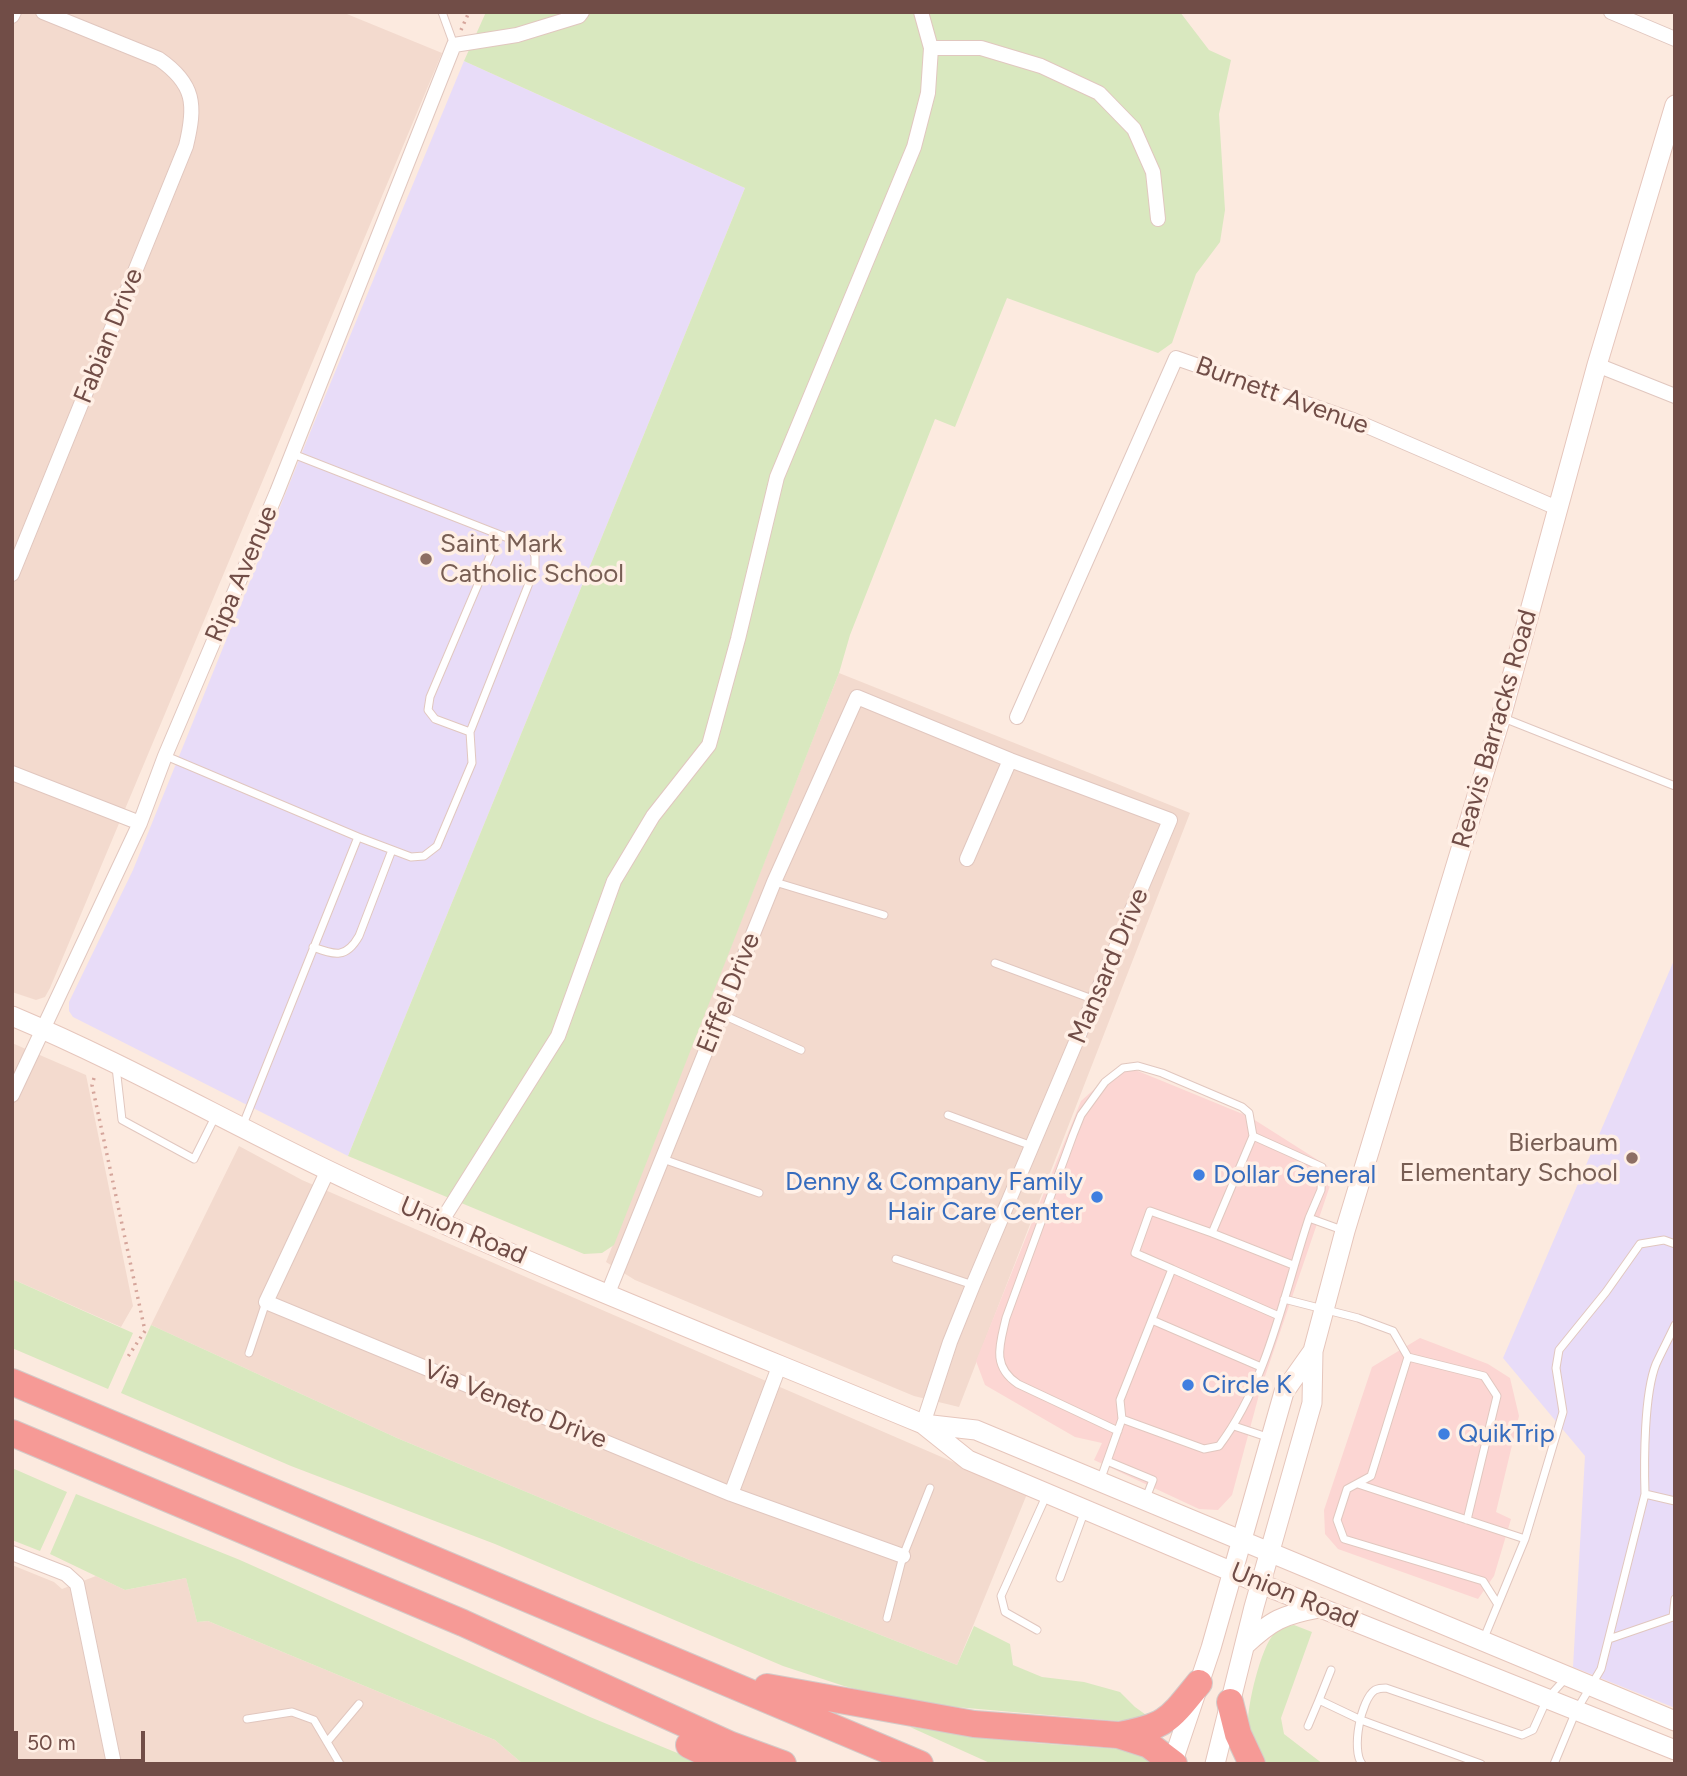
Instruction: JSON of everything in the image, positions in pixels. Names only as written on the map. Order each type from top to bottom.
[{"type":"highway","points":[[12,1382],[920,1764]]},
{"type":"highway","points":[[12,1433],[463,1623],[645,1708],[783,1764]]},
{"type":"highway","points":[[714,1677],[974,1724],[1118,1735],[1149,1745],[1173,1763]]},
{"type":"highway","points":[[1118,1735],[1159,1726],[1173,1715],[1199,1683]]},
{"type":"highway","points":[[1230,1702],[1238,1734],[1252,1764]]},
{"type":"highway","points":[[645,1708],[680,1740],[727,1764]]},
{"type":"main road","name":"Reavis Barracks Road","points":[[1215,1764],[1244,1646],[1312,1403],[1313,1351],[1345,1231],[1501,717],[1597,365],[1675,105]]},
{"type":"main road","name":"Union Road","points":[[12,1016],[115,1063],[328,1170],[441,1222],[923,1424],[968,1460],[1261,1584],[1675,1750]]},
{"type":"main road","name":"Reavis Barracks Road","points":[[1173,1763],[1284,1392],[1313,1351]]},
{"type":"main road","name":"Union Road","points":[[923,1424],[976,1430],[1675,1721]]},
{"type":"main road","points":[[1244,1646],[1266,1625],[1280,1617],[1320,1608]]},
{"type":"street","name":"Fabian Drive","points":[[12,574],[186,146],[192,109],[185,82],[176,71],[159,59],[43,12]]},
{"type":"street","points":[[454,45],[517,35],[579,16],[582,12]]},
{"type":"street","points":[[441,1222],[558,1037],[614,881],[653,816],[709,745],[777,477],[914,147],[929,93],[931,48],[921,12]]},
{"type":"street","points":[[1611,12],[1675,39]]},
{"type":"street","name":"Ripa Avenue","points":[[12,1095],[140,824],[165,756],[292,454],[454,45]]},
{"type":"street","points":[[931,48],[981,48],[1041,66],[1099,93],[1134,129],[1153,173],[1158,219]]},
{"type":"street","name":"Burnett Avenue","points":[[1017,717],[1176,358],[1353,420],[1557,508]]},
{"type":"street","points":[[1597,365],[1675,396]]},
{"type":"street","name":"Mansard Drive","points":[[857,697],[1010,760],[1170,820],[973,1285],[950,1342],[923,1424]]},
{"type":"street","name":"Eiffel Drive","points":[[608,1293],[774,882],[857,697]]},
{"type":"street","points":[[967,859],[1010,760]]},
{"type":"street","points":[[12,773],[140,824]]},
{"type":"street","points":[[266,1302],[328,1170]]},
{"type":"street","name":"Via Veneto Drive","points":[[266,1302],[731,1494],[903,1556]]},
{"type":"street","points":[[731,1494],[780,1364]]},
{"type":"street","points":[[12,1553],[66,1574],[77,1584],[114,1764]]},
{"type":"lane","points":[[442,12],[454,45]]},
{"type":"lane","points":[[165,756],[411,857],[424,856],[437,846],[472,763],[470,732],[535,568],[535,556],[531,547],[292,454]]},
{"type":"lane","points":[[470,732],[435,719],[428,710],[430,697],[499,535]]},
{"type":"lane","points":[[1501,717],[1675,786]]},
{"type":"lane","points":[[242,1127],[358,837]]},
{"type":"lane","points":[[313,947],[332,954],[342,953],[352,947],[359,936],[392,850]]},
{"type":"lane","points":[[774,882],[884,915]]},
{"type":"lane","points":[[995,963],[1095,1000]]},
{"type":"lane","points":[[721,1014],[801,1050]]},
{"type":"lane","points":[[115,1063],[122,1121],[194,1158],[217,1114]]},
{"type":"lane","points":[[1118,1431],[1009,1378],[1001,1365],[998,1352],[1006,1318],[1082,1115],[1105,1082],[1123,1068],[1139,1066],[1162,1073],[1242,1107],[1250,1113],[1253,1136],[1212,1233]]},
{"type":"lane","points":[[948,1115],[1032,1146]]},
{"type":"lane","points":[[1122,1419],[1204,1449],[1219,1446],[1234,1426],[1261,1367],[1293,1265],[1321,1190],[1322,1167],[1253,1136]]},
{"type":"lane","points":[[663,1159],[759,1193]]},
{"type":"lane","points":[[1279,1315],[1135,1253],[1150,1211],[1293,1265]]},
{"type":"lane","points":[[1310,1218],[1345,1231]]},
{"type":"lane","points":[[1484,1640],[1525,1539],[1563,1412],[1556,1368],[1559,1350],[1606,1292],[1640,1244],[1664,1240],[1675,1244]]},
{"type":"lane","points":[[896,1259],[973,1285]]},
{"type":"lane","points":[[1099,1482],[1122,1419],[1120,1400],[1172,1269]]},
{"type":"lane","points":[[1284,1299],[1359,1318],[1393,1331],[1408,1357],[1484,1376],[1497,1396],[1467,1520]]},
{"type":"lane","points":[[250,1353],[266,1302]]},
{"type":"lane","points":[[1152,1320],[1261,1367]]},
{"type":"lane","points":[[1554,1764],[1576,1711],[1601,1669],[1645,1494],[1644,1459],[1656,1366],[1675,1325]]},
{"type":"lane","points":[[1408,1357],[1371,1476],[1347,1489],[1337,1520],[1344,1539],[1483,1581],[1497,1603]]},
{"type":"lane","points":[[1234,1426],[1269,1438]]},
{"type":"lane","points":[[1107,1461],[1153,1480],[1145,1502]]},
{"type":"lane","points":[[1358,1484],[1525,1539]]},
{"type":"lane","points":[[887,1618],[903,1556],[930,1488]]},
{"type":"lane","points":[[1037,1630],[1005,1612],[1002,1597],[1048,1494]]},
{"type":"lane","points":[[1645,1494],[1675,1501]]},
{"type":"lane","points":[[1060,1578],[1085,1510]]},
{"type":"lane","points":[[1609,1639],[1674,1617],[1675,1599]]},
{"type":"lane","points":[[1308,1726],[1331,1670]]},
{"type":"lane","points":[[1362,1764],[1356,1750],[1360,1720],[1374,1691],[1386,1688],[1522,1735],[1533,1730],[1547,1699],[1568,1675]]},
{"type":"lane","points":[[1319,1700],[1360,1720],[1481,1764]]},
{"type":"lane","points":[[327,1742],[359,1704]]},
{"type":"lane","points":[[247,1719],[292,1712],[314,1720],[340,1764]]},
{"type":"path","points":[[94,1078],[92,1085],[145,1331],[127,1358]]},
{"type":"shaded area","points":[[12,12],[342,12],[442,53],[50,988],[45,997],[36,1000],[12,992]]},
{"type":"shaded area","name":"Saint Mark Catholic School","points":[[464,61],[745,188],[348,1156],[73,1017],[69,1011],[69,1002],[133,870]]},
{"type":"shaded area","points":[[839,673],[1190,813],[959,1407],[914,1396],[635,1280],[606,1262]]},
{"type":"shaded area","name":"Bierbaum Elementary School","points":[[1675,958],[1675,1708],[1573,1667],[1585,1456],[1503,1358]]},
{"type":"shaded area","points":[[12,1043],[86,1075],[133,1306],[121,1327],[12,1279]]},
{"type":"shaded area","points":[[1133,1069],[1250,1117],[1335,1171],[1260,1391],[1232,1495],[1218,1510],[1199,1509],[1094,1460],[1102,1443],[1075,1437],[985,1385],[976,1361],[1081,1101],[1108,1077]]},
{"type":"shaded area","points":[[239,1146],[302,1180],[1027,1494],[957,1665],[692,1561],[397,1438],[151,1325]]},
{"type":"shaded area","points":[[1420,1338],[1488,1364],[1510,1378],[1519,1416],[1496,1512],[1511,1519],[1494,1576],[1478,1599],[1338,1549],[1325,1534],[1324,1510],[1372,1367]]},
{"type":"shaded area","points":[[12,1565],[54,1582],[62,1589],[96,1576],[125,1590],[186,1578],[197,1622],[208,1621],[495,1740],[523,1764],[12,1764]]},
{"type":"green space","points":[[486,12],[1180,12],[1209,50],[1231,60],[1219,114],[1225,210],[1220,242],[1196,274],[1172,343],[1158,353],[1007,298],[955,427],[935,419],[850,635],[839,673],[614,1245],[602,1253],[584,1254],[348,1156],[745,188],[464,61]]},
{"type":"green space","points":[[12,1279],[133,1333],[108,1389],[12,1348]]},
{"type":"green space","points":[[151,1325],[397,1438],[692,1561],[957,1665],[974,1626],[1010,1644],[1013,1665],[1042,1677],[1084,1682],[1120,1692],[1149,1717],[1117,1721],[944,1706],[886,1697],[783,1666],[495,1544],[291,1466],[121,1393]]},
{"type":"green space","points":[[12,1468],[67,1492],[40,1551],[12,1540]]},
{"type":"green space","points":[[76,1494],[240,1560],[590,1717],[704,1764],[523,1764],[495,1740],[208,1621],[197,1622],[186,1578],[125,1590],[50,1554]]},
{"type":"green space","points":[[1294,1625],[1312,1632],[1281,1718],[1284,1734],[1323,1764],[1267,1764],[1250,1735],[1248,1715],[1252,1691],[1264,1651],[1276,1632]]},
{"type":"green space","points":[[910,1727],[1035,1743],[1133,1750],[1154,1764],[992,1764]]},
{"type":"place","name":"Saint Mark Catholic School","points":[[426,559]]},
{"type":"place","name":"Bierbaum Elementary School","points":[[1632,1158]]},
{"type":"place","name":"Dollar General","points":[[1199,1175]]},
{"type":"place","name":"Denny & Company Family Hair Care Center","points":[[1097,1197]]},
{"type":"place","name":"Circle K","points":[[1188,1385]]},
{"type":"place","name":"QuikTrip","points":[[1444,1434]]}]
